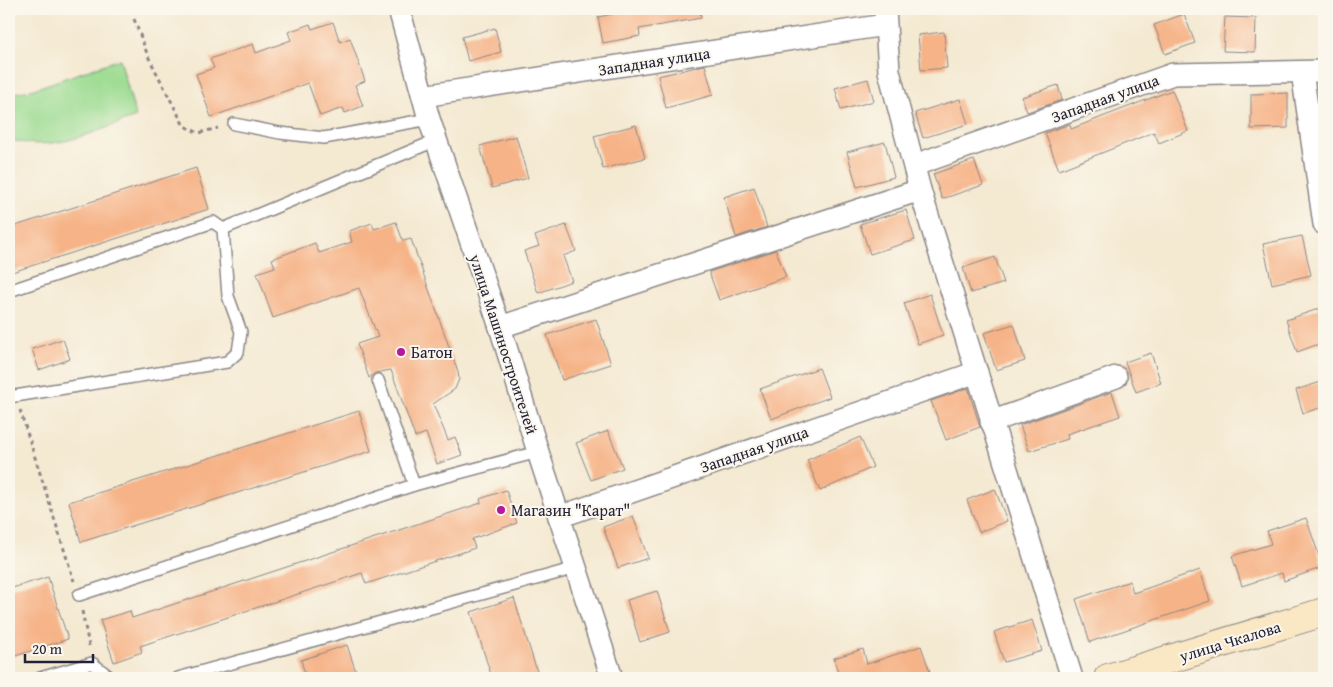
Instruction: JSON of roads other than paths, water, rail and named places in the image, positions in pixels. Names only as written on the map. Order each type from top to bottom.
[{"type":"main road","name":"улица Чкалова","points":[[1108,678],[1324,612]]},
{"type":"street","points":[[398,9],[423,96]]},
{"type":"street","name":"Западная улица","points":[[423,96],[885,17],[889,71],[920,190],[1072,678]]},
{"type":"street","name":"Западная улица","points":[[915,166],[1173,74],[1324,71]]},
{"type":"street","points":[[1302,72],[1324,224]]},
{"type":"street","name":"улица Машиностроителей","points":[[430,119],[500,327],[538,452],[612,678]]},
{"type":"street","points":[[500,327],[920,190]]},
{"type":"street","name":"Западная улица","points":[[560,517],[977,372]]},
{"type":"street","points":[[992,422],[1116,378]]},
{"type":"lane","points":[[234,124],[280,133],[324,138],[430,119],[423,96]]},
{"type":"lane","points":[[223,229],[437,140]]},
{"type":"lane","points":[[9,291],[214,222],[223,229],[228,296],[241,332],[238,352],[227,362],[12,396]]},
{"type":"lane","points":[[378,380],[414,485]]},
{"type":"lane","points":[[79,595],[414,485],[538,452]]},
{"type":"lane","points":[[178,678],[576,568]]},
{"type":"lane","points":[[40,678],[92,663],[111,678]]},
{"type":"place","name":"Батон","points":[[401,352]]},
{"type":"place","name":"Магазин \"Карат\"","points":[[501,510]]}]
